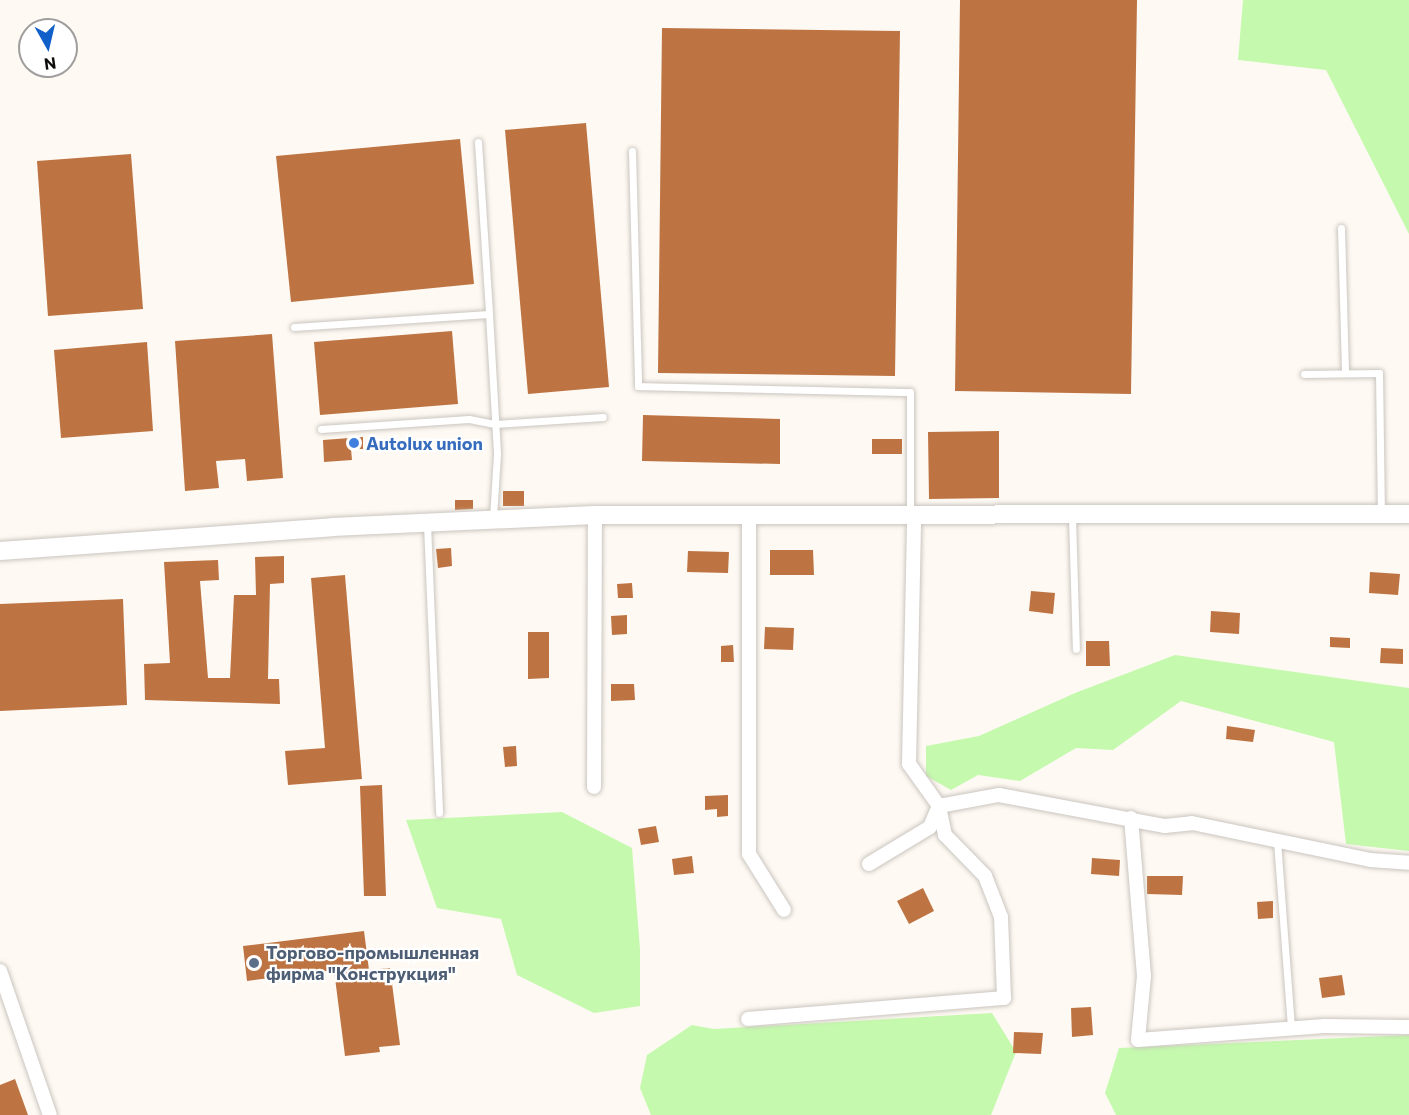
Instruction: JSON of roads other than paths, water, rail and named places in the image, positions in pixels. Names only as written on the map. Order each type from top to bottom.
[{"type":"street","points":[[0,551],[426,521],[595,514],[912,517],[1409,514]]},
{"type":"street","points":[[594,786],[595,514]]},
{"type":"street","points":[[749,515],[749,854],[784,910]]},
{"type":"street","points":[[748,1019],[1004,998],[1001,917],[985,876],[945,835],[939,806],[909,764],[912,517]]},
{"type":"street","points":[[939,806],[999,795],[1165,826],[1192,823],[1370,860],[1409,863]]},
{"type":"street","points":[[869,864],[930,827],[939,806]]},
{"type":"street","points":[[1131,818],[1144,976],[1138,1040],[1291,1028],[1409,1027]]},
{"type":"street","points":[[0,971],[50,1115]]},
{"type":"lane","points":[[478,142],[495,424],[493,518]]},
{"type":"lane","points":[[632,151],[638,386],[910,392],[912,517]]},
{"type":"lane","points":[[1341,228],[1345,373]]},
{"type":"lane","points":[[294,327],[489,314]]},
{"type":"lane","points":[[1304,374],[1379,373],[1382,514]]},
{"type":"lane","points":[[321,429],[469,419],[495,424],[603,417]]},
{"type":"lane","points":[[1072,516],[1076,649]]},
{"type":"lane","points":[[426,521],[439,813]]},
{"type":"lane","points":[[1277,841],[1291,1028]]},
{"type":"place","name":"Autolux union","points":[[354,443]]},
{"type":"place","name":"Торгово-промышленная фирма \"Конструкция\"","points":[[254,963]]}]
